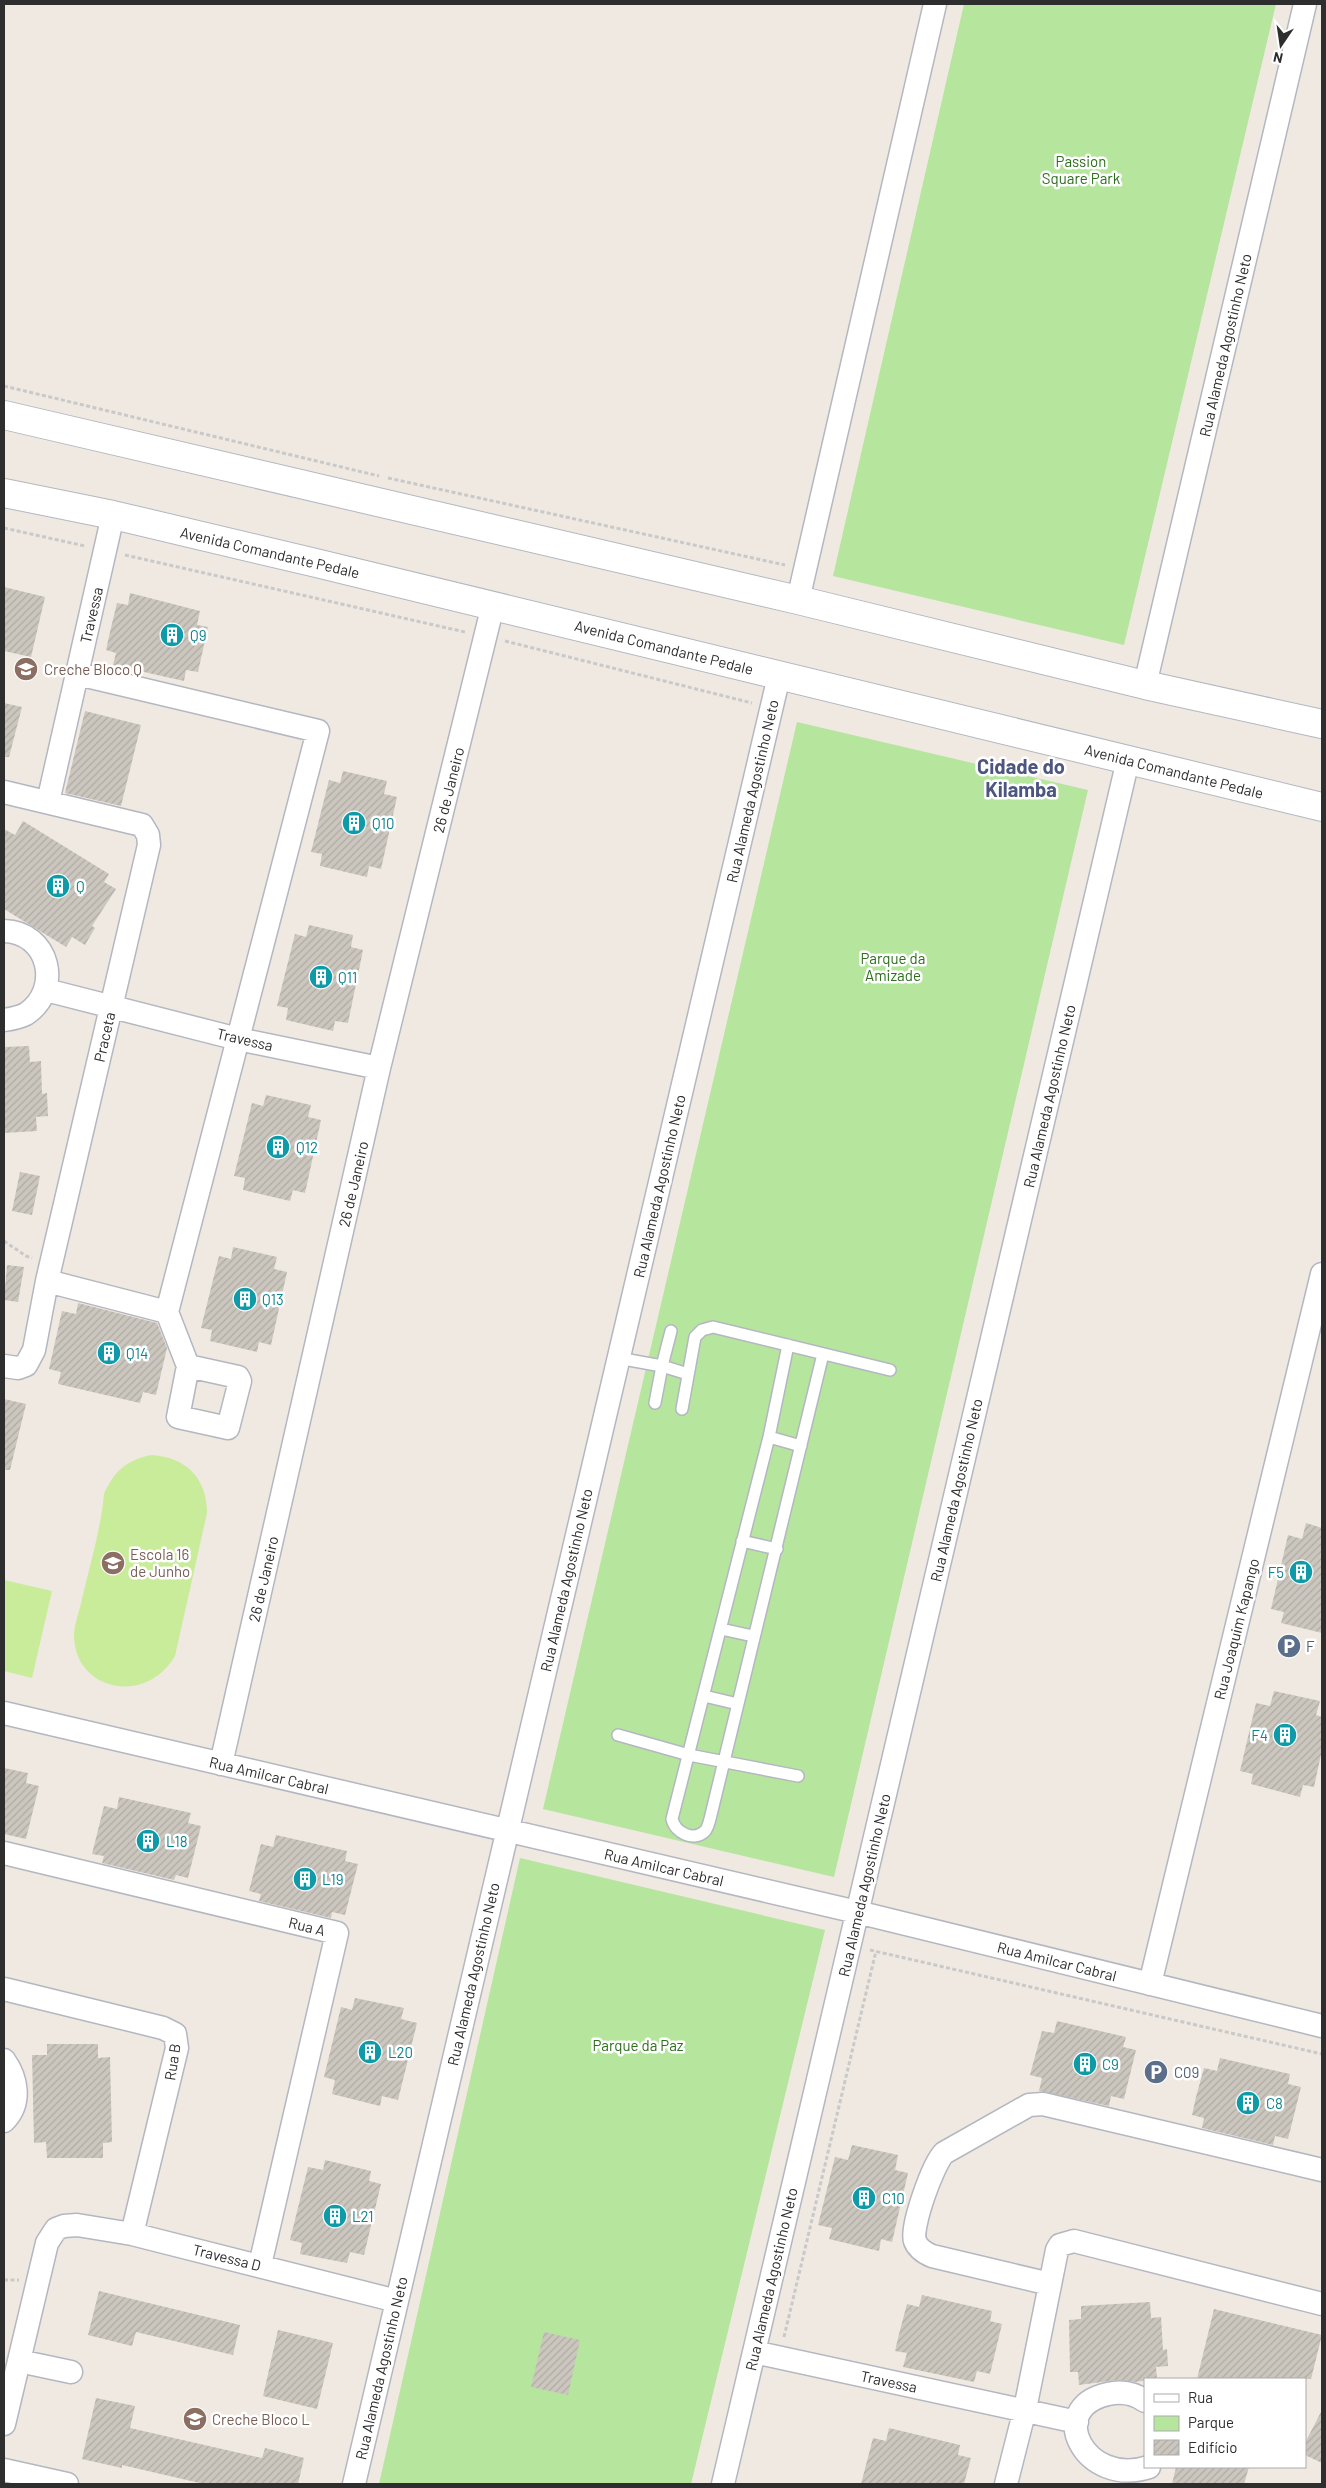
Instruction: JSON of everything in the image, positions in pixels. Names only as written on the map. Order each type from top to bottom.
[{"type":"street","points":[[798,600],[935,4]]},
{"type":"street","name":"Rua Alameda Agostinho Neto","points":[[1145,686],[1305,4]]},
{"type":"street","points":[[4,415],[798,600],[1145,686],[1317,720]]},
{"type":"street","name":"Avenida Comandante Pedale","points":[[4,493],[113,515],[493,605],[1322,807]]},
{"type":"street","name":"Travessa","points":[[48,802],[113,515]]},
{"type":"street","name":"26 de Janeiro","points":[[221,1764],[379,1068],[493,605]]},
{"type":"street","points":[[78,674],[318,731],[167,1312],[188,1366]]},
{"type":"street","name":"Rua Alameda Agostinho Neto","points":[[354,2484],[779,676]]},
{"type":"street","name":"Rua Alameda Agostinho Neto","points":[[723,2484],[1128,760]]},
{"type":"street","name":"Praceta","points":[[4,792],[142,825],[148,835],[149,845],[31,1359],[26,1365],[18,1368],[4,1366]]},
{"type":"street","points":[[4,931],[12,931],[30,939],[41,951],[48,974],[46,990],[36,1006],[24,1015],[4,1020]]},
{"type":"street","name":"Travessa","points":[[46,990],[238,1039],[379,1068]]},
{"type":"street","points":[[50,1272],[167,1312]]},
{"type":"street","name":"Rua Joaquim Kapango","points":[[1150,1984],[1318,1319],[1322,1274]]},
{"type":"street","name":"Rua Amilcar Cabral","points":[[4,1713],[857,1912],[1322,2026]]},
{"type":"street","name":"Rua A","points":[[4,1853],[337,1933],[260,2265]]},
{"type":"street","name":"Rua B","points":[[4,1989],[163,2028],[175,2034],[177,2048],[132,2234]]},
{"type":"street","points":[[4,2060],[13,2073],[17,2088],[14,2106],[4,2120]]},
{"type":"street","points":[[1050,2284],[932,2256],[922,2251],[915,2241],[915,2230],[928,2182],[938,2159],[944,2153],[1029,2104],[1043,2104],[1322,2170]]},
{"type":"street","name":"Travessa D","points":[[19,2362],[46,2242],[56,2229],[77,2225],[132,2234],[397,2301]]},
{"type":"street","points":[[1006,2484],[1025,2409],[1057,2250],[1060,2245],[1069,2241],[1322,2304]]},
{"type":"street","name":"Travessa","points":[[754,2352],[1025,2409],[1077,2422]]},
{"type":"street","points":[[4,2421],[19,2362],[71,2372]]},
{"type":"street","points":[[1144,2401],[1130,2394],[1116,2392],[1103,2395],[1091,2402],[1077,2422],[1075,2440],[1080,2455],[1090,2468],[1104,2476],[1122,2479],[1137,2475],[1148,2468]]},
{"type":"street","points":[[4,2470],[67,2484]]},
{"type":"lane","points":[[682,1408],[695,1338],[702,1330],[713,1326],[890,1370]]},
{"type":"lane","points":[[655,1403],[662,1366],[672,1331]]},
{"type":"lane","points":[[788,1345],[769,1437],[672,1819],[674,1827],[680,1833],[700,1834],[706,1830],[753,1636],[777,1549],[823,1354]]},
{"type":"lane","points":[[618,1358],[662,1366],[688,1374]]},
{"type":"lane","points":[[769,1437],[801,1446]]},
{"type":"lane","points":[[742,1540],[777,1549]]},
{"type":"lane","points":[[721,1629],[753,1636]]},
{"type":"lane","points":[[704,1696],[738,1704]]},
{"type":"lane","points":[[618,1735],[723,1762],[798,1776]]},
{"type":"path","points":[[4,386],[386,478],[805,570]]},
{"type":"path","points":[[4,528],[486,636],[772,708]]},
{"type":"path","points":[[4,1241],[50,1272]]},
{"type":"path","points":[[849,1946],[1322,2054]]},
{"type":"path","points":[[779,2357],[876,1951]]},
{"type":"path","points":[[4,2280],[24,2280]]},
{"type":"green space","name":"Passion Square Park","points":[[964,4],[1276,4],[1124,645],[833,576]]},
{"type":"green space","name":"Parque da Amizade","points":[[797,722],[1088,790],[834,1877],[543,1809]]},
{"type":"green space","points":[[151,1455],[175,1460],[192,1472],[199,1480],[203,1489],[207,1513],[175,1656],[162,1672],[147,1682],[131,1686],[114,1685],[99,1680],[86,1669],[77,1655],[74,1636],[75,1627],[98,1533],[104,1494],[112,1479],[128,1463]]},
{"type":"green space","points":[[4,1580],[52,1591],[32,1678],[4,1671]]},
{"type":"green space","name":"Parque da Paz","points":[[520,1858],[825,1930],[691,2484],[379,2484]]},
{"type":"building","points":[[4,587],[45,597],[31,657],[4,651]]},
{"type":"building","name":"Q9","points":[[130,593],[200,611],[197,625],[208,627],[198,672],[186,670],[184,681],[113,665],[116,653],[106,650],[110,632],[117,603],[128,605]]},
{"type":"building","points":[[4,703],[22,707],[9,757],[4,757]]},
{"type":"building","points":[[85,711],[141,725],[121,806],[65,793]]},
{"type":"building","name":"Q10","points":[[343,771],[387,781],[384,794],[397,797],[381,869],[369,866],[367,877],[320,866],[322,854],[311,852],[329,780],[340,783]]},
{"type":"building","name":"Q","points":[[23,821],[109,874],[104,882],[116,889],[92,926],[95,928],[85,945],[72,937],[66,947],[4,909],[4,829],[15,835]]},
{"type":"building","name":"Q11","points":[[309,925],[353,935],[351,947],[363,950],[348,1023],[335,1021],[333,1031],[286,1020],[288,1008],[277,1006],[295,934],[306,937]]},
{"type":"building","points":[[29,1046],[30,1062],[41,1061],[42,1094],[47,1093],[48,1116],[36,1117],[37,1131],[4,1133],[4,1047]]},
{"type":"building","name":"Q12","points":[[266,1095],[311,1105],[308,1117],[321,1120],[305,1193],[293,1190],[290,1201],[243,1190],[245,1178],[234,1176],[252,1103],[263,1106]]},
{"type":"building","points":[[20,1172],[40,1176],[32,1215],[12,1211]]},
{"type":"building","name":"Q13","points":[[233,1247],[277,1257],[274,1269],[287,1272],[271,1345],[259,1342],[257,1352],[210,1341],[212,1330],[201,1328],[219,1256],[231,1259]]},
{"type":"building","points":[[7,1265],[24,1267],[18,1302],[4,1300]]},
{"type":"building","name":"Q14","points":[[78,1303],[157,1323],[167,1348],[156,1395],[143,1392],[140,1403],[58,1384],[61,1372],[49,1369],[62,1311],[76,1314]]},
{"type":"building","points":[[4,1399],[26,1404],[10,1470],[4,1470]]},
{"type":"building","name":"F5","points":[[1306,1523],[1322,1528],[1322,1633],[1281,1623],[1284,1612],[1271,1609],[1288,1535],[1302,1539]]},
{"type":"building","name":"F4","points":[[1274,1691],[1320,1701],[1316,1715],[1322,1717],[1322,1750],[1314,1787],[1303,1785],[1300,1797],[1251,1784],[1253,1774],[1240,1771],[1256,1703],[1270,1706]]},
{"type":"building","points":[[4,1768],[28,1773],[26,1783],[39,1786],[26,1839],[4,1834]]},
{"type":"building","name":"L18","points":[[119,1797],[191,1813],[188,1823],[201,1826],[188,1878],[176,1875],[174,1880],[102,1863],[104,1856],[92,1854],[104,1806],[117,1809]]},
{"type":"building","name":"L19","points":[[276,1835],[347,1851],[345,1861],[358,1864],[345,1915],[332,1912],[331,1918],[259,1901],[261,1894],[249,1891],[261,1844],[273,1847]]},
{"type":"building","name":"L20","points":[[355,1998],[404,2008],[401,2019],[417,2023],[398,2100],[382,2096],[380,2106],[332,2094],[335,2080],[324,2077],[341,2007],[352,2010]]},
{"type":"building","name":"C9","points":[[1057,2021],[1126,2037],[1123,2047],[1136,2050],[1124,2099],[1111,2096],[1109,2106],[1039,2091],[1042,2078],[1030,2075],[1042,2031],[1054,2033]]},
{"type":"building","points":[[47,2044],[98,2044],[98,2058],[110,2057],[112,2142],[103,2143],[103,2158],[47,2158],[46,2142],[34,2143],[32,2055],[47,2055]]},
{"type":"building","name":"C8","points":[[1220,2058],[1290,2074],[1288,2084],[1301,2087],[1288,2139],[1275,2136],[1273,2145],[1202,2128],[1204,2118],[1192,2115],[1196,2097],[1204,2068],[1217,2071]]},
{"type":"building","name":"C10","points":[[852,2145],[898,2155],[895,2170],[908,2173],[892,2242],[881,2239],[879,2251],[829,2239],[832,2228],[818,2225],[835,2157],[848,2160]]},
{"type":"building","name":"L21","points":[[325,2160],[371,2171],[369,2181],[381,2184],[364,2255],[350,2252],[347,2263],[300,2254],[302,2243],[290,2240],[308,2167],[323,2170]]},
{"type":"building","points":[[99,2291],[240,2325],[233,2355],[136,2332],[132,2346],[88,2335]]},
{"type":"building","points":[[922,2295],[992,2311],[990,2321],[1002,2324],[990,2374],[977,2371],[974,2382],[903,2367],[907,2353],[895,2351],[899,2334],[907,2304],[919,2307]]},
{"type":"building","points":[[1150,2302],[1151,2318],[1161,2317],[1163,2350],[1167,2349],[1168,2366],[1156,2367],[1157,2378],[1144,2378],[1144,2381],[1117,2380],[1079,2385],[1078,2372],[1070,2372],[1069,2320],[1081,2319],[1081,2306]]},
{"type":"building","points":[[1214,2309],[1322,2335],[1311,2379],[1197,2378]]},
{"type":"building","points":[[278,2330],[333,2343],[317,2409],[263,2396]]},
{"type":"building","points":[[544,2332],[580,2340],[568,2395],[531,2387]]},
{"type":"building","points":[[96,2398],[135,2406],[130,2428],[262,2458],[265,2448],[304,2458],[298,2484],[204,2484],[122,2465],[122,2468],[82,2459]]},
{"type":"building","points":[[1322,2410],[1322,2463],[1306,2455],[1306,2441]]},
{"type":"building","points":[[889,2428],[960,2445],[958,2455],[971,2458],[964,2484],[861,2484],[873,2438],[886,2441]]},
{"type":"building","points":[[1176,2468],[1249,2468],[1244,2484],[1172,2484]]},
{"type":"place","name":"Q9","points":[[172,635]]},
{"type":"place","name":"Creche Bloco Q","points":[[26,669]]},
{"type":"place","name":"Q10","points":[[354,823]]},
{"type":"place","name":"Q","points":[[58,886]]},
{"type":"place","name":"Q11","points":[[321,977]]},
{"type":"place","name":"Q12","points":[[278,1147]]},
{"type":"place","name":"Q13","points":[[245,1299]]},
{"type":"place","name":"Q14","points":[[109,1353]]},
{"type":"place","name":"Escola 16 de Junho","points":[[113,1563]]},
{"type":"place","name":"F5","points":[[1301,1572]]},
{"type":"place","name":"F","points":[[1289,1646]]},
{"type":"place","name":"F4","points":[[1285,1735]]},
{"type":"place","name":"L18","points":[[148,1841]]},
{"type":"place","name":"L19","points":[[305,1879]]},
{"type":"place","name":"L20","points":[[370,2052]]},
{"type":"place","name":"C9","points":[[1085,2064]]},
{"type":"place","name":"C09","points":[[1156,2072]]},
{"type":"place","name":"C8","points":[[1248,2103]]},
{"type":"place","name":"C10","points":[[864,2198]]},
{"type":"place","name":"L21","points":[[335,2216]]},
{"type":"place","name":"Creche Bloco L","points":[[195,2419]]},
{"type":"district","name":"Cidade do Kilamba","points":[[1021,778]]}]
